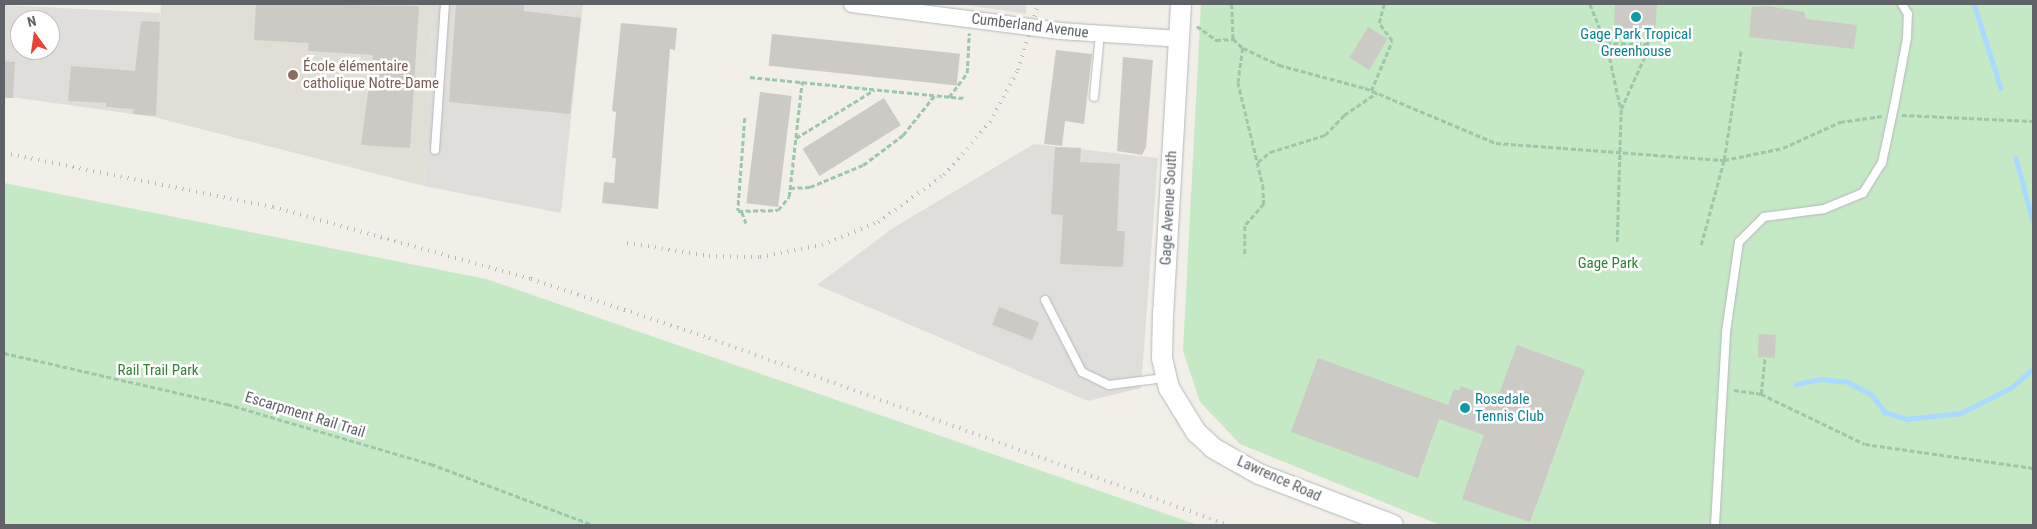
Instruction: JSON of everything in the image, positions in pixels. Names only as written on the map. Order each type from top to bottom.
[{"type":"street","name":"Cumberland Avenue","points":[[852,4],[882,5],[966,19],[1100,34],[1180,32]]},
{"type":"street","name":"Gage Avenue South","points":[[1180,410],[1167,377],[1163,312],[1181,4]]},
{"type":"street","name":"Lawrence Road","points":[[1180,410],[1196,432],[1234,461],[1393,525]]},
{"type":"lane","points":[[435,150],[445,4]]},
{"type":"lane","points":[[1715,525],[1722,388],[1739,242],[1764,217],[1824,209],[1863,193],[1882,163],[1893,116],[1907,38],[1908,14],[1902,4]]},
{"type":"lane","points":[[1094,97],[1100,34]]},
{"type":"lane","points":[[1045,300],[1082,372],[1109,385],[1167,377]]},
{"type":"path","points":[[1232,4],[1233,39]]},
{"type":"path","points":[[1371,91],[1392,41],[1380,23],[1384,4]]},
{"type":"path","points":[[1590,4],[1606,43],[1621,109],[1617,242]]},
{"type":"path","points":[[949,97],[967,73],[972,43],[966,19]]},
{"type":"path","points":[[1180,32],[1196,25],[1216,40],[1233,39],[1243,48],[1279,65],[1377,93],[1496,143],[1620,154],[1724,160],[1782,148],[1840,122],[1893,116],[2033,121]]},
{"type":"path","points":[[1621,109],[1648,44],[1649,34]]},
{"type":"path","points":[[1606,43],[1648,44]]},
{"type":"path","points":[[1243,48],[1238,82],[1258,162],[1264,204],[1245,226],[1245,256]]},
{"type":"path","points":[[1702,245],[1724,160],[1741,50]]},
{"type":"path","points":[[750,77],[965,98]]},
{"type":"path","points":[[742,212],[782,208],[790,188],[802,82]]},
{"type":"path","points":[[796,138],[876,90]]},
{"type":"path","points":[[1258,162],[1270,152],[1325,135],[1344,115],[1377,93]]},
{"type":"path","points":[[790,188],[838,178],[862,165],[903,135],[934,96]]},
{"type":"path","points":[[745,118],[737,205],[746,223]]},
{"type":"path","name":"Escarpment Rail Trail","points":[[4,353],[227,404],[431,464],[593,525]]},
{"type":"path","points":[[1761,394],[1765,357]]},
{"type":"path","points":[[1722,388],[1761,394],[1865,444],[2033,468]]},
{"type":"shaded area","name":"École élémentaire catholique Notre-Dame","points":[[161,4],[433,4],[424,186],[154,117]]},
{"type":"shaded area","points":[[433,4],[583,4],[561,213],[424,186]]},
{"type":"shaded area","points":[[958,4],[1026,4],[1026,14]]},
{"type":"shaded area","points":[[4,5],[160,13],[154,117],[4,96]]},
{"type":"shaded area","points":[[1034,144],[1158,158],[1141,388],[1088,401],[817,285],[893,228]]},
{"type":"green space","name":"Gage Park","points":[[1201,4],[2033,4],[2033,525],[1440,525],[1240,444],[1200,402],[1183,351]]},
{"type":"green space","name":"Rail Trail Park","points":[[4,183],[486,279],[1198,525],[4,525]]},
{"type":"building","points":[[256,4],[419,6],[410,148],[361,145],[373,55],[308,51],[309,43],[254,40]]},
{"type":"building","points":[[456,4],[524,4],[524,11],[581,18],[570,114],[449,102]]},
{"type":"building","name":"Gage Park Tropical Greenhouse","points":[[1615,4],[1657,4],[1655,34],[1614,30]]},
{"type":"building","points":[[1767,6],[1804,12],[1806,19],[1857,25],[1854,49],[1749,37],[1752,7]]},
{"type":"building","points":[[141,21],[160,22],[156,116],[133,114],[133,109],[106,107],[106,103],[68,101],[71,66],[135,71]]},
{"type":"building","points":[[621,23],[677,28],[675,50],[670,49],[658,209],[602,203],[604,182],[614,183],[616,158],[612,158],[616,112],[612,111]]},
{"type":"building","points":[[1368,27],[1388,39],[1369,70],[1349,58]]},
{"type":"building","points":[[772,34],[960,54],[957,86],[769,66]]},
{"type":"building","points":[[1056,50],[1092,54],[1084,124],[1065,121],[1062,146],[1044,144]]},
{"type":"building","points":[[1123,57],[1153,60],[1146,147],[1142,155],[1117,151]]},
{"type":"building","points":[[4,61],[15,62],[13,98],[4,98]]},
{"type":"building","points":[[760,92],[792,96],[778,207],[746,203]]},
{"type":"building","points":[[884,98],[901,125],[820,176],[803,149]]},
{"type":"building","points":[[1055,147],[1081,148],[1080,162],[1120,164],[1117,231],[1125,231],[1123,267],[1060,264],[1063,215],[1051,214]]},
{"type":"building","points":[[999,307],[1039,322],[1032,340],[992,325]]},
{"type":"building","points":[[1759,334],[1776,335],[1775,358],[1758,357]]},
{"type":"building","points":[[1517,345],[1585,370],[1530,522],[1462,499],[1484,435],[1439,419],[1418,478],[1291,432],[1318,358],[1448,405],[1454,389],[1459,391],[1461,386],[1497,400]]},
{"type":"waterway","points":[[1974,4],[2001,88]]},
{"type":"waterway","points":[[2016,158],[2033,221]]},
{"type":"waterway","points":[[1796,384],[1821,379],[1848,382],[1871,394],[1885,412],[1907,419],[1961,413],[2012,387],[2033,369]]},
{"type":"railway","points":[[627,243],[709,256],[760,257],[822,245],[878,222],[944,175],[990,122],[1018,70],[1038,4]]},
{"type":"railway","points":[[4,153],[273,207],[531,279],[709,338],[1228,525]]},
{"type":"place","name":"Gage Park Tropical Greenhouse","points":[[1636,17]]},
{"type":"place","name":"École élémentaire catholique Notre-Dame","points":[[293,75]]},
{"type":"place","name":"Rosedale Tennis Club","points":[[1465,408]]}]
